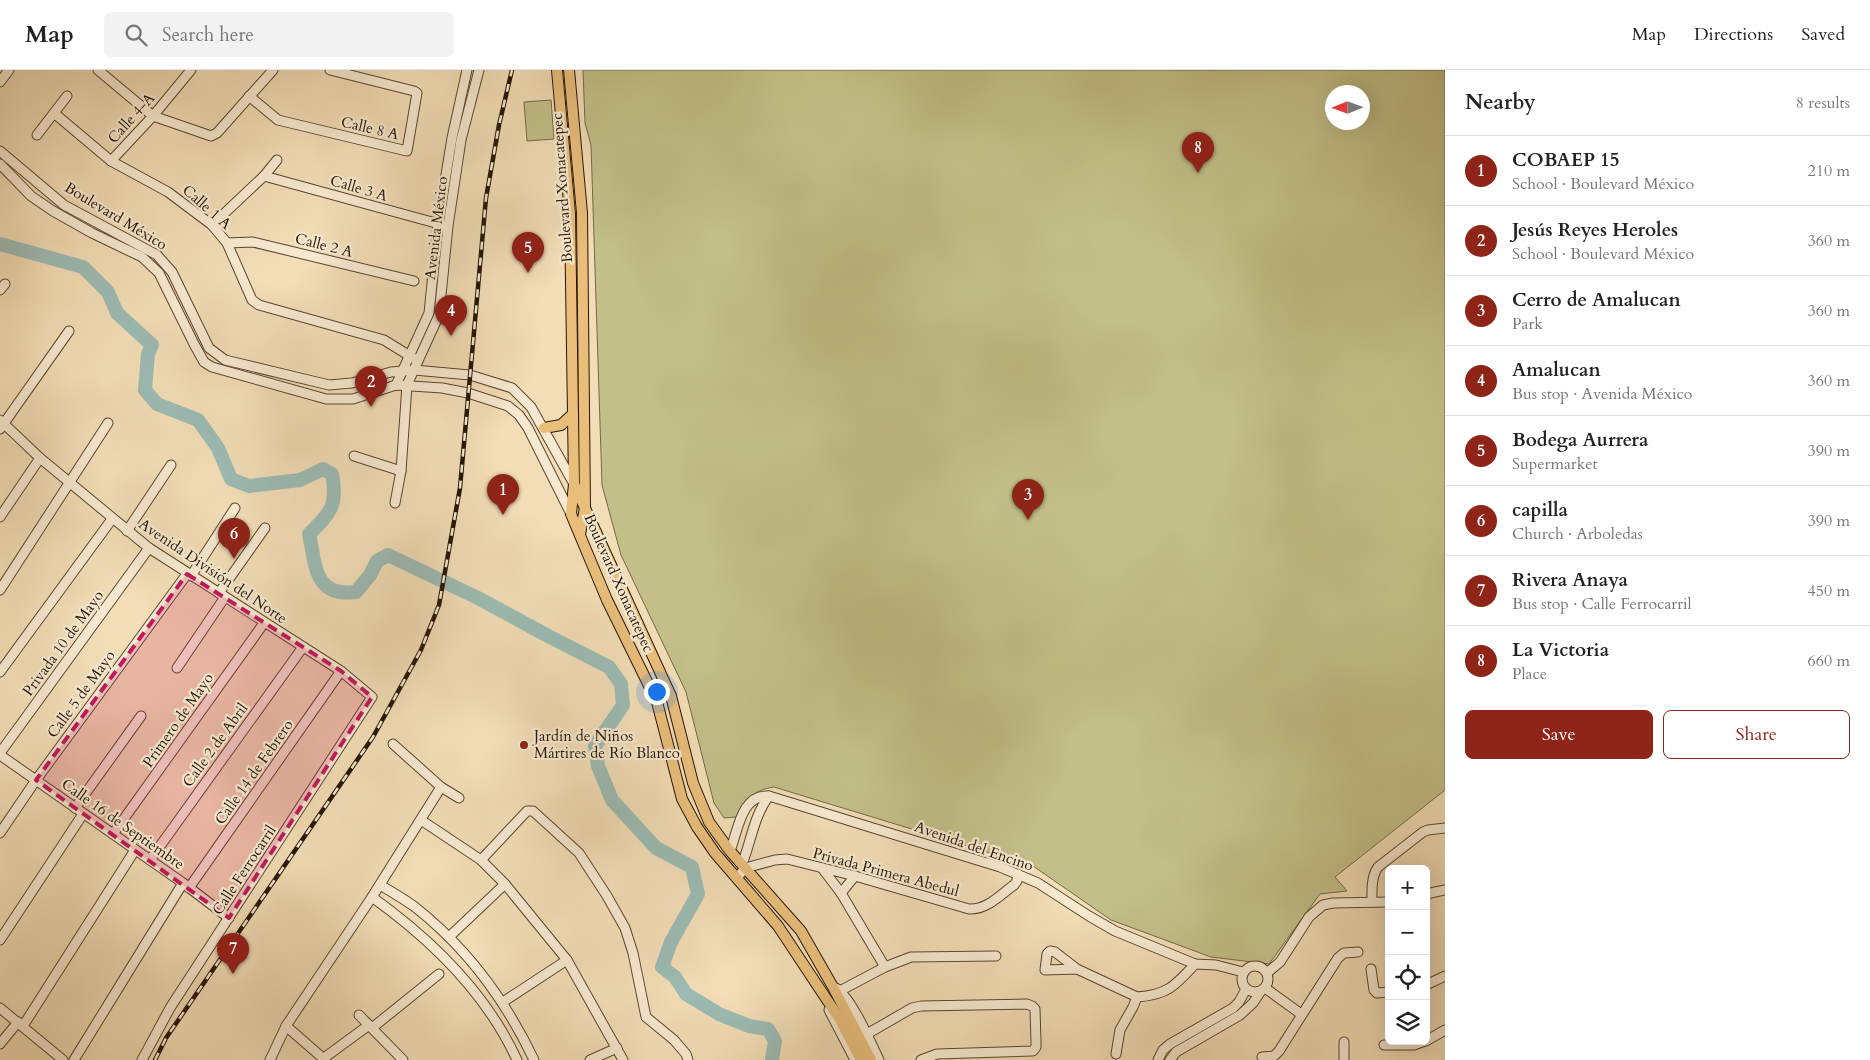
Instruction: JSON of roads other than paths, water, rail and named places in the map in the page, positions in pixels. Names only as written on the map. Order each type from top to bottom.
[{"type":"main road","name":"Boulevard Xonacatepec","points":[[557,70],[570,214],[574,484],[571,514],[607,600],[657,702],[682,799],[697,827],[715,853],[778,926],[824,996],[843,1016],[871,1060]]},
{"type":"main road","name":"Boulevard Xonacatepec","points":[[569,70],[582,213],[585,508],[671,696],[693,783],[709,822],[730,851],[801,931],[836,990],[843,1016],[861,1060]]},
{"type":"main road","points":[[544,428],[561,425],[573,414]]},
{"type":"main road","name":"Boulevard México","points":[[574,484],[585,508]]},
{"type":"main road","points":[[580,534],[585,508]]},
{"type":"street","points":[[0,82],[9,70]]},
{"type":"street","points":[[98,70],[153,116],[211,136],[217,133],[273,70]]},
{"type":"street","name":"Calle 4-A","points":[[111,161],[153,116],[190,70]]},
{"type":"street","name":"Calle 8 A","points":[[249,96],[278,120],[406,151],[417,94],[414,91],[330,70]]},
{"type":"street","name":"Avenida México","points":[[396,385],[429,313],[438,224],[452,138],[467,70]]},
{"type":"street","name":"Avenida México","points":[[407,385],[439,315],[448,226],[461,140],[478,70]]},
{"type":"street","points":[[37,134],[67,96]]},
{"type":"street","name":"Calle 1 A","points":[[54,113],[111,161],[168,192],[212,225],[227,243],[252,300],[259,305],[384,340],[418,361]]},
{"type":"street","name":"Boulevard México","points":[[0,151],[64,205],[157,255],[172,272],[209,348],[225,360],[329,385],[352,383],[391,372],[414,370],[470,375],[512,388],[531,407],[574,484]]},
{"type":"street","points":[[212,225],[264,176],[277,160]]},
{"type":"street","name":"Boulevard México","points":[[0,164],[32,196],[53,211],[92,233],[142,257],[159,273],[204,362],[212,367],[333,399],[353,399],[396,385],[407,385],[442,388],[468,393],[508,406],[528,428],[571,514]]},
{"type":"street","name":"Calle 3 A","points":[[264,176],[448,226]]},
{"type":"street","name":"Calle 2 A","points":[[227,243],[253,242],[414,281]]},
{"type":"street","points":[[1,424],[68,331]]},
{"type":"street","points":[[395,503],[401,472],[407,385]]},
{"type":"street","points":[[0,590],[108,423]]},
{"type":"street","name":"Avenida División del Norte","points":[[1,424],[126,531],[149,548],[341,671],[372,697]]},
{"type":"street","points":[[354,456],[401,472]]},
{"type":"street","points":[[0,517],[40,458]]},
{"type":"street","points":[[126,531],[171,465]]},
{"type":"street","name":"Calle 5 de Mayo","points":[[0,833],[36,780],[189,575],[235,508]]},
{"type":"street","points":[[0,672],[112,519]]},
{"type":"street","points":[[177,668],[265,528]]},
{"type":"street","name":"Privada 10 de Mayo","points":[[0,754],[149,548]]},
{"type":"street","name":"Primero de Mayo","points":[[113,834],[264,623]]},
{"type":"street","name":"Calle 2 de Abril","points":[[150,860],[303,647]]},
{"type":"street","name":"Calle 14 de Febrero","points":[[74,1060],[186,885],[341,671]]},
{"type":"street","name":"Calle Ferrocarril","points":[[142,1060],[170,1008],[372,697]]},
{"type":"street","points":[[75,808],[141,716]]},
{"type":"street","points":[[392,744],[441,787],[459,798]]},
{"type":"street","name":"Calle 16 de Septiembre","points":[[0,754],[186,885],[229,918]]},
{"type":"street","points":[[270,1060],[286,1026],[380,885],[441,787]]},
{"type":"street","points":[[730,851],[741,817],[753,800],[761,796],[769,796]]},
{"type":"street","points":[[737,878],[744,866],[758,817],[764,802],[769,796]]},
{"type":"street","name":"Avenida del Encino","points":[[769,796],[1000,867],[1038,883],[1115,930],[1195,964],[1216,964],[1243,972]]},
{"type":"street","points":[[480,860],[527,811],[533,811],[579,853],[625,928],[633,953],[646,1017],[674,1040],[686,1054],[688,1060]]},
{"type":"street","points":[[0,940],[83,814]]},
{"type":"street","points":[[421,820],[480,860],[504,884],[567,960],[623,1060]]},
{"type":"street","points":[[1372,902],[1374,872],[1378,867],[1423,832],[1445,828]]},
{"type":"street","points":[[0,1044],[21,1024],[135,850]]},
{"type":"street","name":"Privada Primera Abedul","points":[[744,866],[787,859],[978,910],[986,907],[1014,885],[1018,874]]},
{"type":"street","points":[[822,868],[841,893],[885,967]]},
{"type":"street","points":[[841,893],[855,876]]},
{"type":"street","points":[[449,937],[504,884]]},
{"type":"street","points":[[380,885],[415,907],[449,937],[503,1002],[534,1060]]},
{"type":"street","points":[[1430,893],[1445,890]]},
{"type":"street","points":[[372,897],[406,921],[437,949],[466,980],[500,1028],[517,1060]]},
{"type":"street","points":[[1267,973],[1280,962],[1308,917],[1323,905],[1333,903],[1385,902]]},
{"type":"street","points":[[1078,968],[1045,970],[1047,954],[1050,951],[1055,952],[1078,968],[1137,997],[1156,995],[1171,988],[1195,964]]},
{"type":"street","points":[[1262,1056],[1277,1054],[1338,958],[1344,953],[1358,952]]},
{"type":"street","points":[[836,990],[911,957],[996,956]]},
{"type":"street","points":[[503,1002],[567,960]]},
{"type":"street","points":[[1170,1060],[1176,1052],[1248,1010],[1263,989],[1268,977],[1267,973],[1258,966],[1253,966],[1243,972],[1242,984],[1246,989],[1253,992],[1263,989]]},
{"type":"street","points":[[1371,969],[1374,990],[1377,993],[1385,992]]},
{"type":"street","points":[[286,1026],[325,1059],[439,974]]},
{"type":"street","points":[[1430,983],[1445,976]]},
{"type":"street","points":[[1158,1060],[1163,1050],[1170,1044],[1233,1008],[1246,989]]},
{"type":"street","points":[[1263,989],[1301,1014]]},
{"type":"street","name":"Boulevard Xonacatepec","points":[[836,990],[866,1034],[879,1060]]},
{"type":"street","name":"Boulevard Xonacatepec","points":[[824,996],[855,1060]]},
{"type":"street","points":[[1116,1054],[1120,1030],[1137,997]]},
{"type":"street","points":[[866,1034],[912,1008],[921,1006],[1027,1004],[1035,1009],[1036,1047],[1033,1050],[937,1054],[921,1060]]},
{"type":"street","points":[[0,1008],[63,1060]]},
{"type":"street","points":[[359,1015],[403,1060]]},
{"type":"street","points":[[1430,1039],[1445,1030]]},
{"type":"street","points":[[1344,1042],[1344,1060]]},
{"type":"street","points":[[590,1060],[617,1048]]},
{"type":"waterway","points":[[0,244],[83,267],[108,292],[117,313],[152,345],[148,354],[145,390],[157,404],[198,420],[218,448],[231,479],[249,486],[300,480],[323,469],[332,474],[334,494],[331,508],[323,520],[309,534],[319,577],[332,590],[356,592],[370,575],[377,561],[388,555],[478,598],[609,667],[621,684],[623,705],[595,746],[598,766],[612,800],[656,848],[692,867],[698,894],[671,942],[662,967],[675,977],[686,994],[719,1014],[749,1026],[768,1029],[775,1041],[772,1060]]},
{"type":"railway","points":[[155,1060],[166,1038],[373,737],[421,650],[439,605],[460,488],[486,198],[499,125],[512,70]]},
{"type":"place","name":"La Victoria","points":[[1198,173]]},
{"type":"place","name":"Bodega Aurrera","points":[[528,273]]},
{"type":"place","name":"Amalucan","points":[[451,336]]},
{"type":"place","name":"Jesús Reyes Heroles","points":[[371,407]]},
{"type":"place","name":"COBAEP 15","points":[[503,515]]},
{"type":"place","name":"Cerro de Amalucan","points":[[1028,520]]},
{"type":"place","name":"capilla","points":[[234,559]]},
{"type":"place","name":"Jardín de Niños Mártires de Río Blanco","points":[[524,745]]},
{"type":"place","name":"Rivera Anaya","points":[[233,974]]}]
